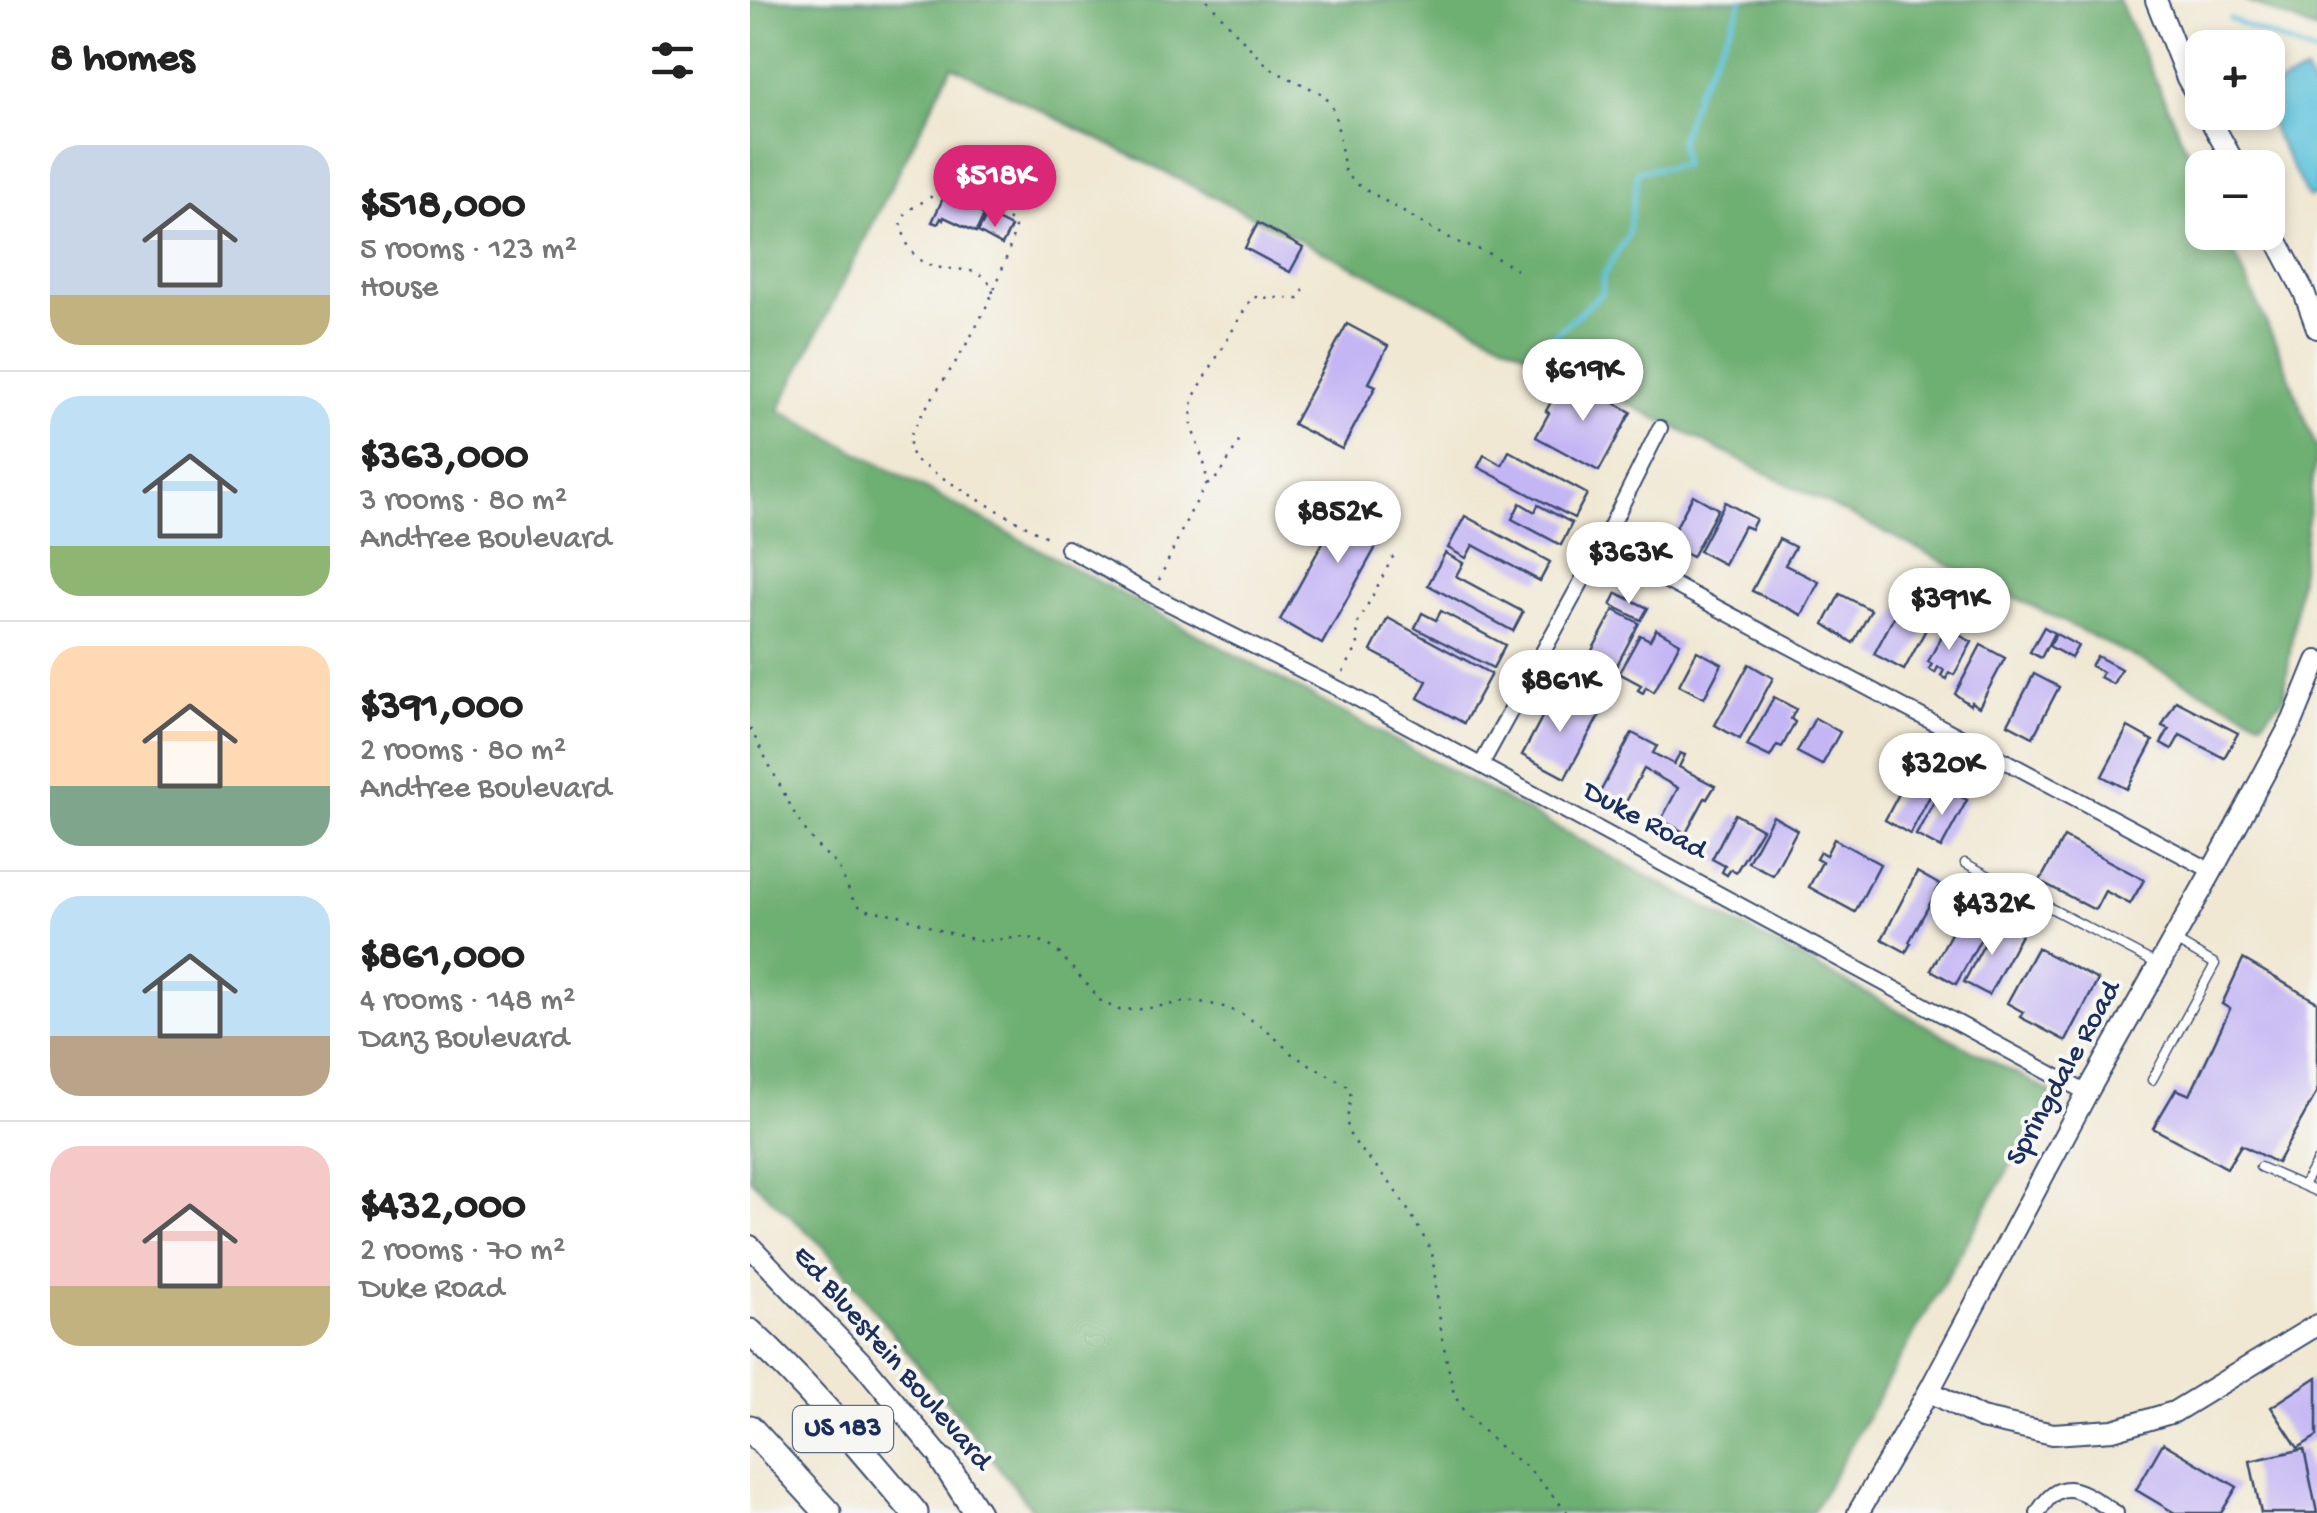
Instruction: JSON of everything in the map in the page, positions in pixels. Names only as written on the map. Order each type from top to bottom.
[{"type":"highway","points":[[750,1324],[759,1340]]},
{"type":"highway","name":"US 183","points":[[759,1340],[852,1439],[914,1513]]},
{"type":"highway","name":"US 183","points":[[750,1431],[828,1513]]},
{"type":"highway","points":[[944,1462],[977,1513]]},
{"type":"main road","points":[[2156,0],[2185,73]]},
{"type":"main road","points":[[2282,250],[2317,328]]},
{"type":"main road","name":"Springdale Road","points":[[1858,1513],[1929,1391],[2212,871],[2293,720],[2317,661]]},
{"type":"main road","name":"Ed Bluestein Boulevard","points":[[750,1246],[864,1365],[986,1513]]},
{"type":"main road","points":[[1929,1391],[1982,1418],[2054,1434],[2113,1430],[2174,1412],[2317,1326]]},
{"type":"street","points":[[1482,765],[1660,428]]},
{"type":"street","points":[[1601,546],[2212,871]]},
{"type":"street","name":"Duke Road","points":[[1067,548],[1335,686],[2088,1094]]},
{"type":"street","points":[[2038,1513],[2048,1495],[2064,1488],[2080,1491],[2116,1513]]},
{"type":"lane","points":[[1965,863],[2159,965]]},
{"type":"lane","points":[[2152,1080],[2215,964],[2174,940]]},
{"type":"lane","points":[[2303,1185],[2317,1160]]},
{"type":"lane","points":[[2260,1167],[2317,1192]]},
{"type":"path","points":[[1208,0],[1268,65],[1323,94],[1337,123],[1345,171],[1355,183],[1432,229],[1517,270]]},
{"type":"path","points":[[993,293],[990,282],[981,274],[962,268],[942,270],[926,265],[914,255],[901,221],[909,210],[954,183],[961,183],[975,189],[1015,228],[993,293],[967,344],[919,418],[910,436],[910,449],[914,460],[926,469],[1067,548]]},
{"type":"path","points":[[1206,486],[1206,469],[1194,434],[1193,398],[1252,296],[1299,300],[1306,288]]},
{"type":"path","points":[[1154,596],[1163,569],[1206,486],[1220,475],[1240,440]]},
{"type":"path","points":[[1335,686],[1358,646],[1357,625],[1395,553]]},
{"type":"path","points":[[750,728],[798,820],[838,866],[855,904],[980,941],[1027,938],[1046,943],[1101,1001],[1118,1010],[1184,1002],[1221,1006],[1266,1029],[1294,1056],[1348,1086],[1348,1132],[1388,1180],[1432,1252],[1444,1354],[1454,1394],[1464,1412],[1528,1468],[1568,1513]]},
{"type":"green space","points":[[750,0],[2119,0],[2187,150],[2185,250],[2233,250],[2281,355],[2317,450],[2284,697],[2262,721],[952,66],[779,410],[2052,1093],[1812,1513],[1035,1513],[824,1247],[750,1179]]},
{"type":"green space","points":[[2245,0],[2317,0],[2317,31]]},
{"type":"water","points":[[2305,72],[2317,96],[2317,194],[2308,198],[2273,130],[2285,130],[2285,82]]},
{"type":"building","points":[[1014,164],[1038,174],[1033,184],[1026,181],[1020,193],[1003,185]]},
{"type":"building","points":[[946,192],[984,215],[976,232],[944,217],[938,224],[932,222]]},
{"type":"building","points":[[987,215],[1011,227],[1002,245],[978,232]]},
{"type":"building","points":[[1258,223],[1303,248],[1290,272],[1245,248]]},
{"type":"building","points":[[1347,324],[1388,346],[1369,383],[1376,386],[1342,449],[1293,424]]},
{"type":"building","points":[[1565,376],[1631,412],[1599,471],[1536,437]]},
{"type":"building","points":[[1509,451],[1587,494],[1574,518],[1478,467],[1484,455],[1502,465]]},
{"type":"building","points":[[1353,488],[1396,511],[1322,644],[1280,620]]},
{"type":"building","points":[[1693,495],[1718,509],[1692,557],[1667,544]]},
{"type":"building","points":[[1725,502],[1756,519],[1751,529],[1744,526],[1724,564],[1699,551]]},
{"type":"building","points":[[1520,503],[1535,512],[1538,505],[1572,523],[1561,545],[1512,519]]},
{"type":"building","points":[[1465,516],[1550,562],[1540,581],[1473,545],[1466,558],[1448,548]]},
{"type":"building","points":[[1779,539],[1795,547],[1785,565],[1819,582],[1802,615],[1752,591]]},
{"type":"building","points":[[1445,553],[1463,563],[1456,576],[1523,612],[1513,631],[1428,585]]},
{"type":"building","points":[[1908,591],[1938,607],[1904,670],[1874,654]]},
{"type":"building","points":[[1617,593],[1648,608],[1641,620],[1611,605]]},
{"type":"building","points":[[1840,594],[1871,610],[1853,643],[1824,624]]},
{"type":"building","points":[[1614,610],[1639,623],[1607,684],[1581,671]]},
{"type":"building","points":[[1441,611],[1505,645],[1493,668],[1415,628],[1422,613],[1436,620]]},
{"type":"building","points":[[1388,618],[1491,674],[1464,723],[1418,698],[1427,681],[1371,651]]},
{"type":"building","points":[[2044,627],[2054,633],[2041,658],[2030,652]]},
{"type":"building","points":[[1946,628],[1972,642],[1954,675],[1949,673],[1947,679],[1941,676],[1944,670],[1938,667],[1935,673],[1928,662]]},
{"type":"building","points":[[1656,629],[1680,643],[1654,692],[1646,687],[1643,693],[1638,690],[1641,685],[1619,673],[1640,635],[1650,640]]},
{"type":"building","points":[[2056,634],[2078,646],[2071,658],[2049,646]]},
{"type":"building","points":[[1981,645],[2005,658],[1979,707],[1955,694]]},
{"type":"building","points":[[1697,651],[1722,664],[1704,698],[1679,685]]},
{"type":"building","points":[[2097,656],[2121,669],[2113,684],[2091,666]]},
{"type":"building","points":[[1749,664],[1773,678],[1740,739],[1715,725]]},
{"type":"building","points":[[2034,674],[2059,687],[2033,737],[2008,724]]},
{"type":"building","points":[[1555,693],[1599,716],[1565,778],[1522,755]]},
{"type":"building","points":[[1774,697],[1796,709],[1791,719],[1795,722],[1782,747],[1777,745],[1770,757],[1747,746]]},
{"type":"building","points":[[2176,701],[2238,733],[2224,758],[2180,735],[2172,749],[2161,743],[2169,729],[2162,726]]},
{"type":"building","points":[[1815,718],[1840,732],[1822,765],[1797,752]]},
{"type":"building","points":[[2128,727],[2153,741],[2127,789],[2102,776]]},
{"type":"building","points":[[1632,733],[1657,746],[1653,753],[1674,764],[1680,753],[1685,755],[1679,767],[1715,786],[1686,833],[1661,820],[1678,788],[1644,769],[1622,809],[1598,796]]},
{"type":"building","points":[[1915,764],[1940,777],[1910,834],[1885,820]]},
{"type":"building","points":[[1942,787],[1967,800],[1941,848],[1916,835]]},
{"type":"building","points":[[1735,814],[1762,829],[1736,872],[1731,869],[1727,875],[1722,872],[1725,866],[1712,859]]},
{"type":"building","points":[[1773,816],[1797,830],[1773,875],[1748,862]]},
{"type":"building","points":[[2064,837],[2144,880],[2130,904],[2105,891],[2095,910],[2040,881]]},
{"type":"building","points":[[1834,839],[1880,864],[1855,912],[1809,887],[1822,862],[1816,859],[1820,852],[1826,855]]},
{"type":"building","points":[[1917,872],[1940,885],[1906,952],[1882,939]]},
{"type":"building","points":[[1966,906],[1991,920],[1956,984],[1931,970]]},
{"type":"building","points":[[1996,922],[2021,935],[1989,995],[1964,982]]},
{"type":"building","points":[[2037,948],[2098,980],[2066,1041],[2020,1017],[2023,1012],[2007,1003]]},
{"type":"building","points":[[2243,959],[2317,1002],[2317,1092],[2277,1163],[2241,1145],[2227,1168],[2153,1128],[2176,1089],[2190,1095],[2230,1009],[2222,1004]]},
{"type":"building","points":[[2317,1377],[2317,1436],[2298,1448],[2271,1407]]},
{"type":"building","points":[[2163,1443],[2237,1487],[2221,1513],[2175,1513],[2136,1490]]},
{"type":"building","points":[[2304,1449],[2317,1513],[2261,1513],[2250,1461]]},
{"type":"waterway","points":[[1545,343],[1602,293],[1603,276],[1628,235],[1638,171],[1683,165],[1680,140],[1697,90],[1741,0]]},
{"type":"waterway","points":[[2230,19],[2317,55]]}]
